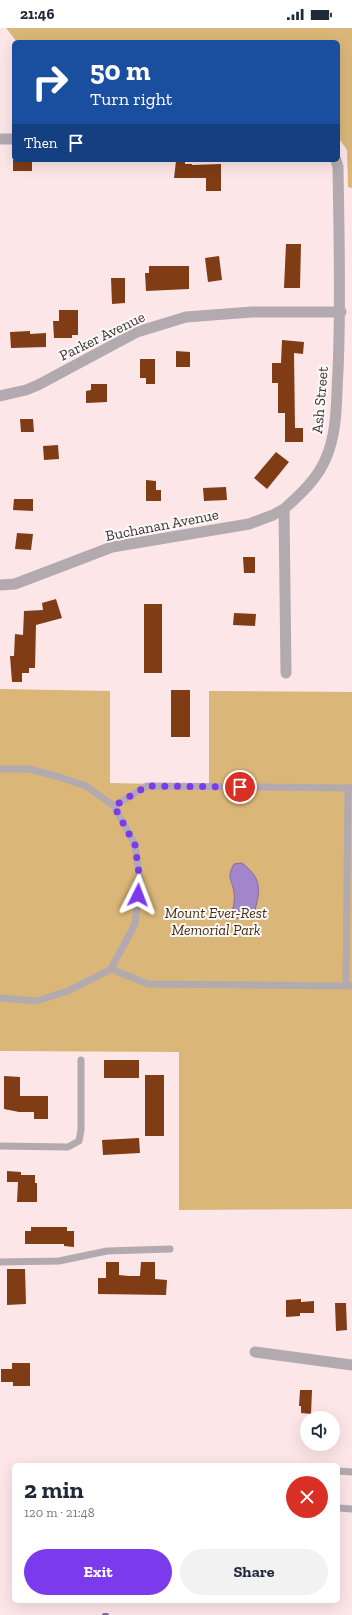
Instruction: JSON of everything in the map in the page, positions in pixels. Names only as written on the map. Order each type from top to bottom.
[{"type":"street","points":[[0,139],[12,139]]},
{"type":"street","name":"Ash Street","points":[[284,509],[302,493],[316,475],[326,459],[332,442],[336,415],[341,312],[338,167],[337,162]]},
{"type":"street","name":"Parker Avenue","points":[[0,396],[26,390],[38,385],[137,332],[186,318],[252,312],[341,312]]},
{"type":"street","points":[[284,509],[286,673]]},
{"type":"street","name":"Buchanan Avenue","points":[[0,585],[15,584],[112,547],[249,524],[284,509]]},
{"type":"street","points":[[255,1352],[352,1365]]},
{"type":"lane","points":[[0,769],[29,769],[56,776],[86,786],[114,806],[135,845],[140,881],[135,924],[111,969],[68,991],[36,1001],[0,998]]},
{"type":"lane","points":[[111,969],[148,984],[349,986],[350,788],[147,786],[114,806]]},
{"type":"lane","points":[[0,1146],[68,1147],[79,1141],[82,1130],[81,1060]]},
{"type":"lane","points":[[0,1262],[59,1261],[107,1251],[170,1249]]},
{"type":"lane","points":[[340,1471],[352,1472]]},
{"type":"lane","points":[[340,1508],[352,1509]]},
{"type":"green space","points":[[6,28],[352,28],[352,188],[348,187],[347,150],[340,140],[340,40],[15,40]]},
{"type":"green space","name":"Mount Ever-Rest Memorial Park","points":[[0,689],[110,691],[110,783],[209,785],[209,691],[352,692],[352,1209],[179,1210],[179,1052],[0,1051]]},
{"type":"shaded area","points":[[242,863],[253,874],[259,889],[255,910],[243,918],[235,918],[232,912],[234,892],[230,872],[234,864]]},
{"type":"building","points":[[13,162],[32,162],[32,171],[13,171]]},
{"type":"building","points":[[176,162],[185,162],[185,164],[192,165],[221,164],[221,191],[206,191],[206,178],[174,178]]},
{"type":"building","points":[[286,244],[301,244],[300,288],[284,288]]},
{"type":"building","points":[[219,256],[222,280],[208,282],[205,258]]},
{"type":"building","points":[[149,266],[189,266],[189,289],[146,291],[145,273],[149,273]]},
{"type":"building","points":[[111,278],[125,278],[125,303],[112,304]]},
{"type":"building","points":[[59,310],[78,310],[78,335],[72,335],[72,338],[54,338],[53,321],[59,321]]},
{"type":"building","points":[[30,331],[30,334],[46,333],[46,347],[11,348],[10,332]]},
{"type":"building","points":[[282,340],[304,342],[303,354],[294,353],[295,428],[303,428],[303,442],[285,442],[285,413],[278,413],[278,383],[272,383],[272,363],[281,363]]},
{"type":"building","points":[[176,351],[190,352],[190,367],[176,367]]},
{"type":"building","points":[[140,359],[155,359],[155,384],[146,384],[146,378],[140,378]]},
{"type":"building","points":[[91,384],[107,384],[107,402],[86,403],[86,391],[91,390]]},
{"type":"building","points":[[20,419],[33,419],[34,432],[21,432]]},
{"type":"building","points":[[58,445],[59,459],[44,460],[43,446]]},
{"type":"building","points":[[276,452],[289,462],[267,489],[254,478]]},
{"type":"building","points":[[146,480],[156,481],[156,490],[161,490],[161,501],[146,501]]},
{"type":"building","points":[[226,487],[227,500],[204,501],[203,488]]},
{"type":"building","points":[[14,499],[33,499],[33,511],[13,510]]},
{"type":"building","points":[[17,533],[33,534],[31,550],[15,549]]},
{"type":"building","points":[[243,557],[255,557],[255,573],[244,573]]},
{"type":"building","points":[[56,599],[62,618],[36,625],[35,668],[29,668],[29,673],[22,673],[22,682],[12,682],[10,656],[14,656],[15,634],[23,635],[24,611],[43,610],[42,603]]},
{"type":"building","points":[[144,604],[162,604],[162,673],[144,673]]},
{"type":"building","points":[[234,613],[256,614],[255,626],[233,625]]},
{"type":"building","points":[[171,690],[190,690],[190,737],[171,737]]},
{"type":"building","points":[[104,1060],[139,1060],[139,1078],[104,1078]]},
{"type":"building","points":[[145,1075],[164,1075],[164,1136],[145,1136]]},
{"type":"building","points":[[4,1076],[20,1077],[20,1096],[48,1096],[48,1119],[34,1119],[34,1112],[19,1112],[4,1109]]},
{"type":"building","points":[[139,1138],[140,1153],[103,1155],[102,1140]]},
{"type":"building","points":[[7,1171],[21,1172],[21,1175],[35,1175],[35,1183],[37,1183],[37,1202],[17,1202],[18,1182],[7,1182]]},
{"type":"building","points":[[31,1227],[67,1227],[67,1231],[74,1231],[74,1247],[64,1246],[64,1244],[25,1244],[25,1231],[31,1231]]},
{"type":"building","points":[[106,1262],[119,1262],[119,1275],[140,1276],[141,1262],[155,1262],[155,1279],[167,1280],[166,1295],[98,1294],[98,1278],[106,1278]]},
{"type":"building","points":[[7,1269],[25,1269],[26,1304],[7,1305]]},
{"type":"building","points":[[301,1299],[301,1302],[314,1301],[314,1313],[300,1313],[300,1316],[286,1317],[286,1300]]},
{"type":"building","points":[[335,1303],[346,1303],[347,1330],[336,1331]]},
{"type":"building","points":[[12,1363],[30,1363],[30,1386],[13,1386],[13,1382],[1,1382],[1,1369],[12,1369]]},
{"type":"building","points":[[300,1390],[312,1390],[311,1411],[301,1411],[301,1406],[299,1406]]},
{"type":"route","points":[[138,895],[140,881],[135,845],[114,806],[147,786],[240,787]]}]
